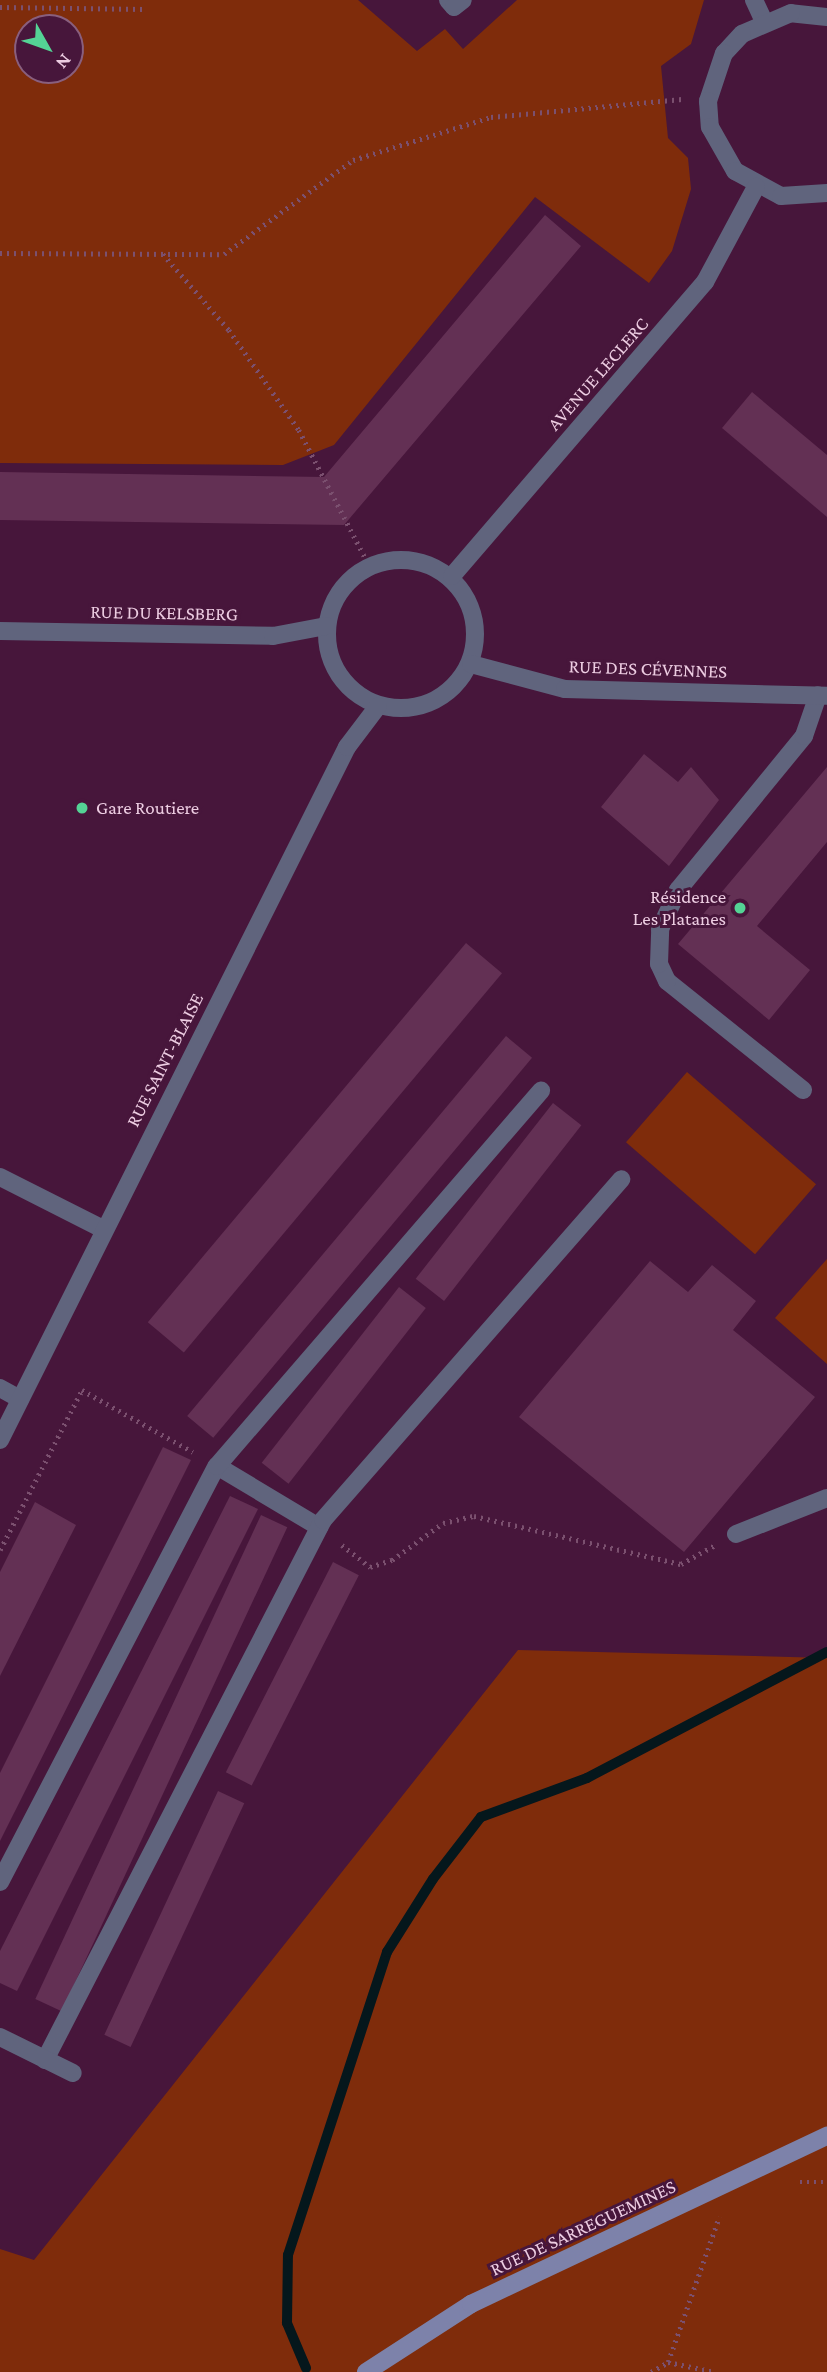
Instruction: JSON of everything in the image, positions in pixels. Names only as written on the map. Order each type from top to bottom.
[{"type":"main road","name":"RUE DE SARREGUEMINES","points":[[366,2372],[471,2304],[827,2136]]},
{"type":"street","points":[[448,0],[454,7],[463,0]]},
{"type":"street","points":[[754,0],[764,20]]},
{"type":"street","points":[[827,18],[791,13],[764,20],[724,52],[708,101],[720,151],[756,187],[781,196],[827,193]]},
{"type":"street","name":"AVENUE LECLERC","points":[[452,576],[705,282],[756,187]]},
{"type":"street","points":[[415,558],[452,576],[476,617],[471,664],[447,694],[411,709],[378,706],[349,689],[330,659],[326,626],[341,587],[369,565],[415,558]]},
{"type":"street","name":"RUE DU KELSBERG","points":[[0,631],[273,636],[326,626]]},
{"type":"street","name":"RUE DES CÉVENNES","points":[[471,664],[565,689],[823,695]]},
{"type":"street","points":[[803,1090],[667,981],[659,964],[660,929],[678,890],[804,736],[823,695]]},
{"type":"street","name":"RUE SAINT-BLAISE","points":[[0,1440],[103,1228],[347,747],[378,706]]},
{"type":"street","points":[[0,1882],[217,1466],[541,1091]]},
{"type":"street","points":[[0,1177],[103,1228]]},
{"type":"street","points":[[45,2060],[319,1527],[621,1179]]},
{"type":"street","points":[[0,1388],[20,1399]]},
{"type":"street","points":[[217,1466],[319,1527]]},
{"type":"street","points":[[736,1534],[827,1498]]},
{"type":"street","points":[[0,2037],[73,2073]]},
{"type":"path","points":[[0,7],[144,9]]},
{"type":"path","points":[[0,253],[224,254],[353,160],[491,117],[664,98],[708,101]]},
{"type":"path","points":[[163,254],[229,330],[299,430],[369,565]]},
{"type":"path","points":[[0,1550],[82,1390],[217,1466]]},
{"type":"path","points":[[319,1527],[370,1567],[392,1560],[443,1523],[474,1516],[681,1564],[736,1534]]},
{"type":"path","points":[[651,2372],[668,2362],[731,2181]]},
{"type":"path","points":[[668,2362],[715,2372]]},
{"type":"shaded area","points":[[0,0],[358,0],[417,51],[445,29],[463,49],[517,0],[704,0],[691,44],[661,66],[668,138],[688,158],[691,189],[672,251],[649,283],[535,197],[334,445],[283,465],[0,463]]},
{"type":"shaded area","points":[[687,1072],[816,1184],[755,1254],[626,1142]]},
{"type":"shaded area","points":[[827,1259],[827,1364],[775,1318]]},
{"type":"shaded area","points":[[518,1650],[827,1658],[827,2372],[0,2372],[0,2249],[34,2260]]},
{"type":"building","points":[[545,215],[581,246],[344,525],[0,520],[0,472],[324,477]]},
{"type":"building","points":[[752,392],[827,455],[827,517],[722,428]]},
{"type":"building","points":[[644,754],[678,782],[691,767],[719,800],[669,866],[601,807]]},
{"type":"building","name":"Résidence Les Platanes","points":[[827,767],[827,842],[757,926],[810,970],[769,1020],[678,944]]},
{"type":"building","points":[[466,943],[502,973],[184,1352],[148,1322]]},
{"type":"building","points":[[506,1036],[532,1058],[213,1438],[187,1416]]},
{"type":"building","points":[[553,1103],[581,1125],[444,1301],[416,1279]]},
{"type":"building","points":[[650,1261],[688,1292],[712,1265],[756,1301],[733,1330],[815,1397],[684,1552],[519,1417]]},
{"type":"building","points":[[399,1287],[426,1308],[288,1484],[262,1463]]},
{"type":"building","points":[[163,1447],[191,1460],[0,1841],[0,1773]]},
{"type":"building","points":[[230,1496],[258,1509],[17,1991],[0,1983],[0,1951]]},
{"type":"building","points":[[35,1502],[76,1525],[0,1676],[0,1572]]},
{"type":"building","points":[[261,1515],[287,1527],[62,2011],[35,1999]]},
{"type":"building","points":[[333,1562],[359,1575],[252,1785],[226,1772]]},
{"type":"building","points":[[218,1791],[244,1803],[131,2047],[104,2035]]},
{"type":"waterway","points":[[306,2368],[287,2323],[288,2255],[387,1952],[433,1879],[481,1817],[587,1778],[827,1652]]},
{"type":"place","name":"Gare Routiere","points":[[82,808]]},
{"type":"place","name":"Résidence Les Platanes","points":[[740,908]]}]
